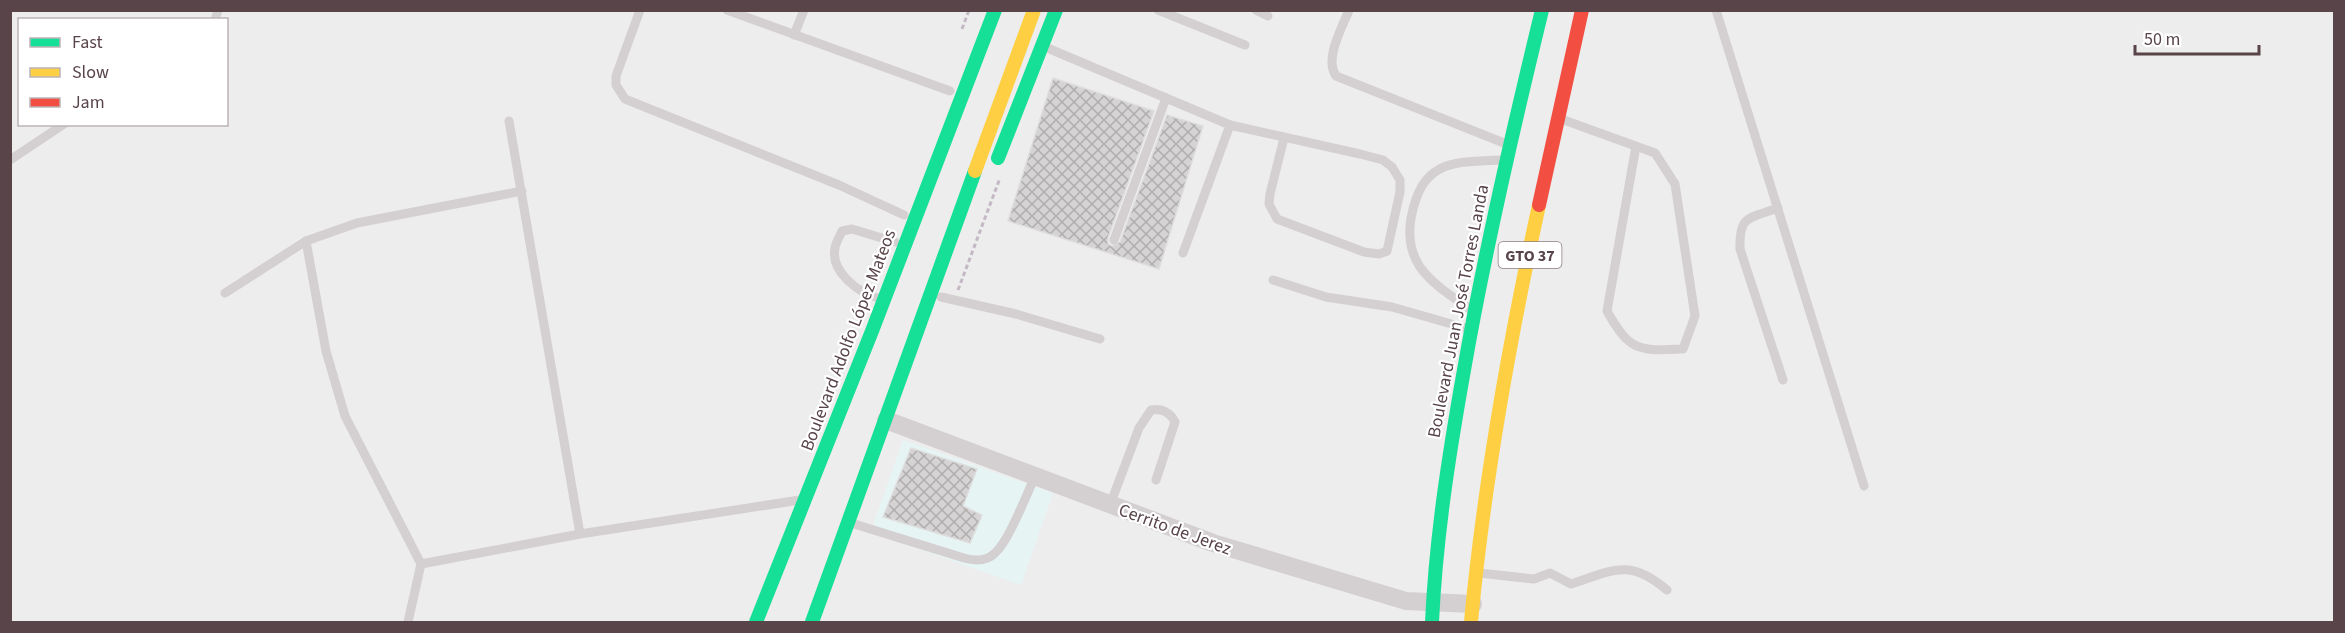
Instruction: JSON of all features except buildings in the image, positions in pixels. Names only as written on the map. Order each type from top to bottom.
[{"type":"main road","points":[[872,331],[878,298],[904,215],[979,10]]},
{"type":"main road","name":"Boulevard Adolfo López Mateos","points":[[756,622],[872,331],[995,10]]},
{"type":"main road","points":[[812,622],[842,523],[886,420],[998,92],[1034,10]]},
{"type":"main road","points":[[998,170],[1056,10]]},
{"type":"main road","name":"Boulevard Juan José Torres Landa","points":[[1432,622],[1444,482],[1474,313],[1505,160],[1542,10]]},
{"type":"main road","name":"GTO 37","points":[[1472,613],[1474,573],[1507,362],[1582,10]]},
{"type":"main road","points":[[914,335],[947,299],[972,221]]},
{"type":"street","name":"Cerrito de Jerez","points":[[886,420],[1213,543],[1343,584],[1406,601],[1472,613]]},
{"type":"lane","points":[[640,10],[616,76],[616,86],[625,99],[839,185],[904,215]]},
{"type":"lane","points":[[727,10],[950,92]]},
{"type":"lane","points":[[794,35],[804,10]]},
{"type":"lane","points":[[989,101],[998,92],[1024,10]]},
{"type":"lane","points":[[1158,10],[1245,45]]},
{"type":"lane","points":[[1256,10],[1268,16]]},
{"type":"lane","points":[[1349,10],[1331,64],[1336,76],[1509,145]]},
{"type":"lane","points":[[1716,10],[1864,486]]},
{"type":"lane","points":[[1043,47],[1230,125],[1383,160],[1392,166],[1400,180],[1400,192],[1387,251],[1379,255],[1364,252],[1277,219],[1269,204],[1284,138]]},
{"type":"lane","points":[[1114,240],[1166,98]]},
{"type":"lane","points":[[1559,118],[1636,146],[1655,153],[1675,184],[1695,316],[1683,349],[1642,351],[1619,334],[1607,311],[1636,146]]},
{"type":"lane","points":[[509,121],[580,534]]},
{"type":"lane","points":[[1183,253],[1230,125]]},
{"type":"lane","points":[[10,160],[61,126]]},
{"type":"lane","points":[[1474,313],[1435,284],[1421,267],[1410,245],[1413,210],[1422,183],[1433,172],[1450,164],[1505,160]]},
{"type":"lane","points":[[225,293],[306,241],[357,223],[522,191]]},
{"type":"lane","points":[[1778,208],[1746,219],[1739,229],[1740,249],[1783,380]]},
{"type":"lane","points":[[878,298],[865,294],[840,272],[834,250],[842,231],[852,229],[895,242]]},
{"type":"lane","points":[[306,241],[326,351],[345,416],[420,564],[408,622]]},
{"type":"lane","points":[[1273,280],[1326,297],[1392,307],[1471,330]]},
{"type":"lane","points":[[947,299],[1016,314],[1100,339]]},
{"type":"lane","points":[[1110,505],[1139,428],[1151,410],[1158,409],[1167,412],[1175,422],[1156,480]]},
{"type":"lane","points":[[867,437],[842,523],[974,561],[986,559],[1002,545],[1035,477]]},
{"type":"lane","points":[[420,564],[580,534],[804,500]]},
{"type":"lane","points":[[1474,573],[1534,579],[1550,573],[1571,584],[1609,571],[1634,568],[1648,574],[1667,590]]},
{"type":"path","points":[[947,299],[998,170]]},
{"type":"shaded area","points":[[903,440],[1053,493],[1021,585],[871,532]]},
{"type":"traffic: fast","points":[[756,622],[872,331],[995,10]]},
{"type":"traffic: fast","points":[[998,158],[1056,10]]},
{"type":"traffic: fast","points":[[1432,622],[1444,495],[1464,370],[1500,189],[1542,10]]},
{"type":"traffic: fast","points":[[812,622],[975,171]]},
{"type":"traffic: slow","points":[[975,171],[1034,10]]},
{"type":"traffic: slow","points":[[1471,622],[1476,569],[1499,412],[1539,205]]},
{"type":"traffic: jam","points":[[1539,205],[1582,10]]}]
